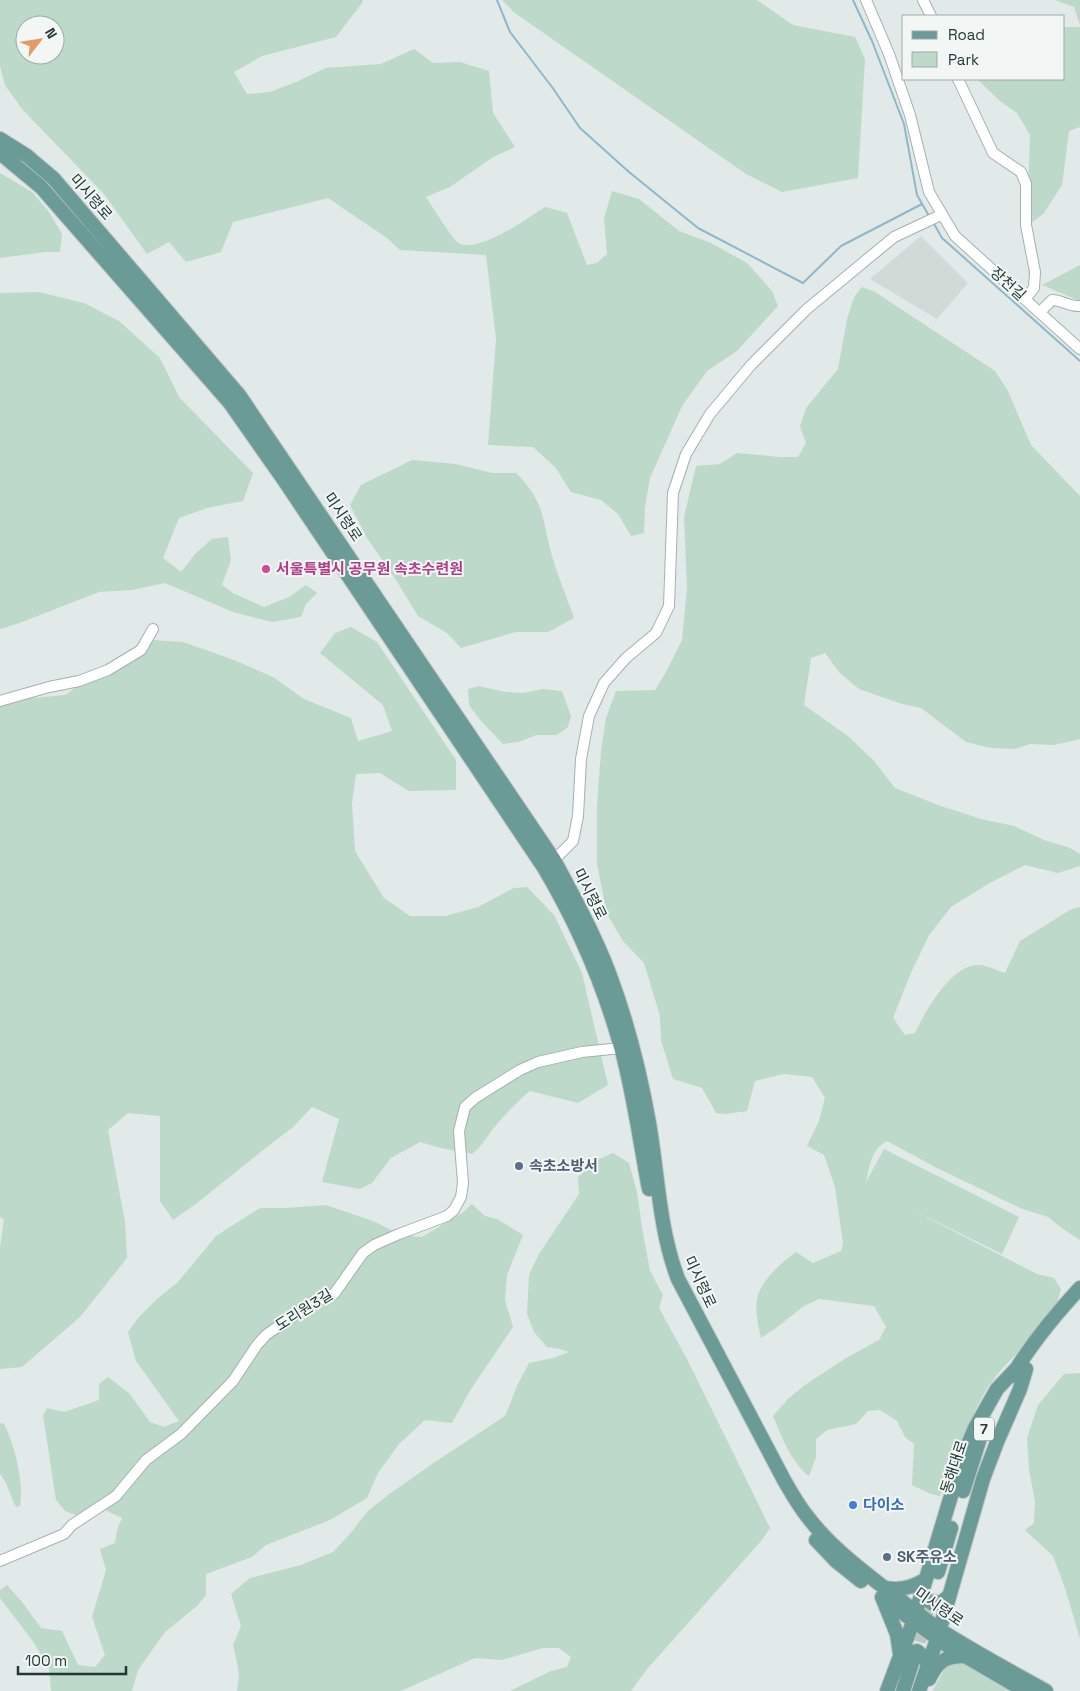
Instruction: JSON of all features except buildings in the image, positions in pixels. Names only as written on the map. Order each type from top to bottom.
[{"type":"main road","name":"미시령로","points":[[0,139],[27,156],[53,178],[239,395],[548,863],[592,934],[621,1008],[640,1080],[649,1124],[665,1233],[678,1279],[784,1480],[799,1504],[812,1522],[829,1540],[884,1593]]},
{"type":"main road","name":"미시령로","points":[[0,153],[41,186],[230,403],[548,863],[561,898],[589,954],[601,984],[621,1048],[633,1100],[661,1252],[674,1288],[763,1455],[802,1522],[836,1561],[884,1593],[966,1656],[1026,1691]]},
{"type":"main road","name":"동해대로","points":[[934,1591],[980,1464],[1021,1369],[1047,1325],[1080,1288]]},
{"type":"main road","name":"동해대로","points":[[1021,1369],[1080,1300]]},
{"type":"main road","points":[[887,1691],[915,1663],[938,1634],[934,1591],[964,1456],[975,1428],[997,1389],[1021,1369]]},
{"type":"main road","points":[[909,1691],[915,1663],[897,1634],[884,1593],[917,1585],[934,1591]]},
{"type":"main road","points":[[919,1691],[915,1663],[915,1617],[934,1591]]},
{"type":"main road","name":"미시령로","points":[[938,1634],[1046,1691]]},
{"type":"main road","points":[[924,1691],[933,1671],[942,1661],[951,1657],[966,1656]]},
{"type":"main road","points":[[902,1691],[915,1663]]},
{"type":"street","name":"장천길","points":[[866,0],[889,54],[910,115],[929,192],[939,215],[955,236],[1080,349]]},
{"type":"street","points":[[923,0],[930,15]]},
{"type":"street","points":[[958,80],[993,153],[1021,172],[1026,184],[1026,225],[1035,272],[1034,288],[1025,299]]},
{"type":"street","points":[[548,863],[573,841],[578,816],[582,759],[589,716],[604,682],[626,658],[656,633],[669,606],[673,493],[686,454],[710,414],[751,365],[807,309],[894,237],[939,215]]},
{"type":"street","points":[[1040,312],[1052,300],[1068,305],[1080,306]]},
{"type":"street","points":[[0,701],[79,680],[108,670],[141,650],[153,629]]},
{"type":"street","name":"도리원3길","points":[[0,1561],[64,1534],[72,1525],[116,1496],[146,1460],[181,1434],[233,1381],[266,1335],[312,1303],[334,1294],[363,1253],[374,1245],[393,1236],[447,1216],[454,1210],[461,1197],[463,1183],[458,1131],[465,1107],[475,1098],[520,1070],[538,1062],[582,1052],[621,1048]]},
{"type":"shaded area","points":[[921,236],[968,283],[937,319],[870,279]]},
{"type":"green space","points":[[0,0],[363,0],[336,37],[262,56],[234,72],[247,94],[270,92],[326,68],[381,64],[414,49],[433,63],[460,62],[489,71],[493,113],[515,147],[493,157],[450,187],[426,197],[457,242],[466,245],[489,240],[515,227],[545,207],[567,213],[587,265],[597,263],[607,254],[604,218],[612,191],[639,199],[679,231],[711,243],[747,263],[772,291],[778,306],[737,351],[707,371],[682,406],[650,478],[645,507],[644,533],[631,536],[618,514],[601,500],[571,492],[555,467],[533,447],[488,445],[496,339],[486,255],[400,250],[387,238],[328,198],[233,222],[221,252],[186,262],[169,242],[147,254],[104,194],[22,109],[5,85],[0,66]]},
{"type":"green space","points":[[502,0],[757,0],[793,25],[855,37],[865,59],[858,178],[782,192],[746,174],[515,13]]},
{"type":"green space","points":[[1055,0],[1080,0],[1080,25],[1074,7]]},
{"type":"green space","points":[[1065,27],[1080,27],[1080,127],[1069,131],[1062,185],[1044,213],[1030,224],[1028,195],[1030,135],[1017,113],[1000,101],[979,81],[1065,80]]},
{"type":"green space","points":[[0,173],[32,192],[49,212],[62,234],[60,252],[0,258]]},
{"type":"green space","points":[[1080,265],[1080,301],[1042,285]]},
{"type":"green space","points":[[862,287],[875,292],[995,371],[1008,391],[1031,445],[1080,496],[1080,739],[1054,745],[1030,744],[1015,749],[991,748],[966,742],[921,708],[902,704],[859,689],[840,673],[825,653],[811,658],[804,705],[849,737],[874,761],[895,788],[981,819],[1014,826],[1044,840],[1070,848],[1080,854],[1080,866],[1058,873],[1025,865],[988,884],[951,907],[929,935],[910,975],[893,1018],[905,1035],[915,1033],[932,1002],[959,972],[979,965],[1005,973],[1020,941],[1070,910],[1080,907],[1080,1240],[1048,1217],[1020,1208],[937,1168],[887,1141],[874,1153],[866,1182],[884,1149],[1019,1217],[1002,1254],[905,1206],[1037,1274],[1054,1278],[1061,1289],[1056,1305],[1042,1327],[993,1380],[985,1392],[977,1406],[940,1496],[912,1485],[914,1444],[905,1437],[897,1421],[880,1410],[868,1411],[856,1424],[827,1430],[816,1439],[816,1457],[809,1476],[797,1464],[788,1449],[773,1416],[788,1399],[805,1385],[846,1358],[879,1340],[886,1327],[874,1306],[819,1299],[804,1306],[761,1338],[756,1304],[759,1292],[772,1272],[796,1252],[813,1263],[841,1251],[843,1243],[835,1187],[824,1155],[807,1146],[819,1121],[825,1098],[812,1077],[784,1074],[755,1081],[747,1111],[725,1114],[716,1113],[702,1088],[673,1079],[661,1040],[660,1016],[644,963],[623,941],[607,914],[597,864],[597,805],[601,751],[606,718],[616,691],[655,690],[682,640],[687,588],[684,517],[696,466],[720,464],[737,453],[798,457],[806,443],[800,426],[806,408],[838,369],[847,319],[854,297]]},
{"type":"green space","points":[[39,292],[84,303],[119,321],[160,358],[179,397],[253,473],[243,501],[207,508],[179,518],[163,558],[181,572],[196,553],[212,539],[228,537],[231,560],[222,585],[233,593],[264,607],[289,597],[306,585],[317,593],[306,604],[301,617],[272,622],[233,612],[165,583],[132,590],[99,592],[0,629],[0,293]]},
{"type":"green space","points":[[412,460],[456,464],[492,473],[516,473],[532,493],[541,512],[554,564],[574,618],[548,632],[516,632],[461,648],[447,633],[418,616],[367,538],[350,505],[361,485]]},
{"type":"green space","points":[[351,627],[377,642],[456,760],[456,790],[409,791],[380,773],[356,774],[352,803],[355,851],[384,898],[410,916],[446,916],[478,907],[514,888],[527,887],[554,915],[582,973],[608,1085],[578,1103],[530,1091],[506,1114],[472,1154],[420,1142],[391,1158],[372,1183],[360,1189],[322,1182],[339,1119],[312,1107],[293,1127],[173,1220],[160,1201],[160,1116],[128,1113],[108,1130],[125,1222],[127,1258],[80,1317],[22,1367],[0,1369],[0,1247],[4,1220],[0,1217],[0,705],[24,699],[65,695],[129,650],[151,640],[183,642],[234,660],[273,677],[304,699],[351,718],[358,741],[392,731],[383,705],[320,653],[335,633]]},
{"type":"green space","points":[[479,686],[505,692],[523,693],[543,689],[562,691],[571,716],[568,727],[557,735],[537,735],[518,742],[503,744],[480,720],[469,705],[468,689]]},
{"type":"green space","points":[[613,1153],[629,1163],[637,1192],[650,1271],[663,1295],[659,1308],[687,1359],[770,1528],[761,1541],[648,1668],[631,1691],[510,1691],[551,1671],[567,1667],[571,1657],[559,1648],[543,1648],[502,1660],[475,1658],[401,1691],[237,1691],[239,1676],[233,1645],[241,1626],[231,1594],[250,1578],[301,1565],[333,1552],[368,1511],[388,1495],[505,1416],[529,1363],[553,1358],[569,1352],[547,1347],[534,1332],[527,1314],[529,1275],[539,1254],[579,1194],[578,1177],[595,1161]]},
{"type":"green space","points":[[472,1204],[485,1216],[497,1219],[523,1235],[507,1275],[505,1300],[513,1327],[471,1389],[452,1423],[425,1420],[399,1444],[378,1473],[367,1498],[330,1520],[266,1545],[252,1557],[206,1574],[206,1595],[197,1606],[165,1632],[138,1670],[132,1691],[51,1691],[49,1667],[32,1640],[0,1598],[0,1590],[7,1585],[41,1628],[62,1631],[78,1665],[95,1667],[105,1655],[92,1617],[106,1570],[100,1549],[115,1543],[117,1530],[122,1518],[105,1510],[88,1520],[65,1511],[56,1500],[43,1415],[47,1408],[64,1412],[99,1400],[99,1384],[108,1377],[129,1393],[150,1422],[164,1427],[179,1421],[136,1361],[128,1332],[138,1318],[157,1299],[178,1282],[216,1236],[260,1208],[326,1205],[373,1221],[401,1235],[422,1237],[462,1213]]},
{"type":"green space","points":[[1080,1373],[1080,1639],[1065,1588],[1053,1556],[1025,1530],[1034,1523],[1035,1501],[1029,1470],[1027,1438],[1038,1405],[1064,1374]]},
{"type":"green space","points":[[0,1423],[4,1424],[8,1433],[18,1464],[21,1496],[20,1506],[16,1507],[0,1474]]},
{"type":"green space","points":[[966,1662],[1014,1691],[932,1691],[947,1666]]},
{"type":"waterway","points":[[497,0],[510,32],[552,87],[580,128],[629,172],[698,228],[803,283],[841,246],[922,204]]},
{"type":"waterway","points":[[853,0],[872,41],[904,124],[917,195],[929,216]]},
{"type":"waterway","points":[[933,222],[942,238],[1080,361]]},
{"type":"tunnel","points":[[913,1662],[932,1593]]},
{"type":"place","name":"서울특별시 공무원 속초수련원","points":[[266,569]]},
{"type":"place","name":"속초소방서","points":[[519,1166]]},
{"type":"place","name":"다이소","points":[[853,1505]]},
{"type":"place","name":"SK주유소","points":[[887,1557]]}]
